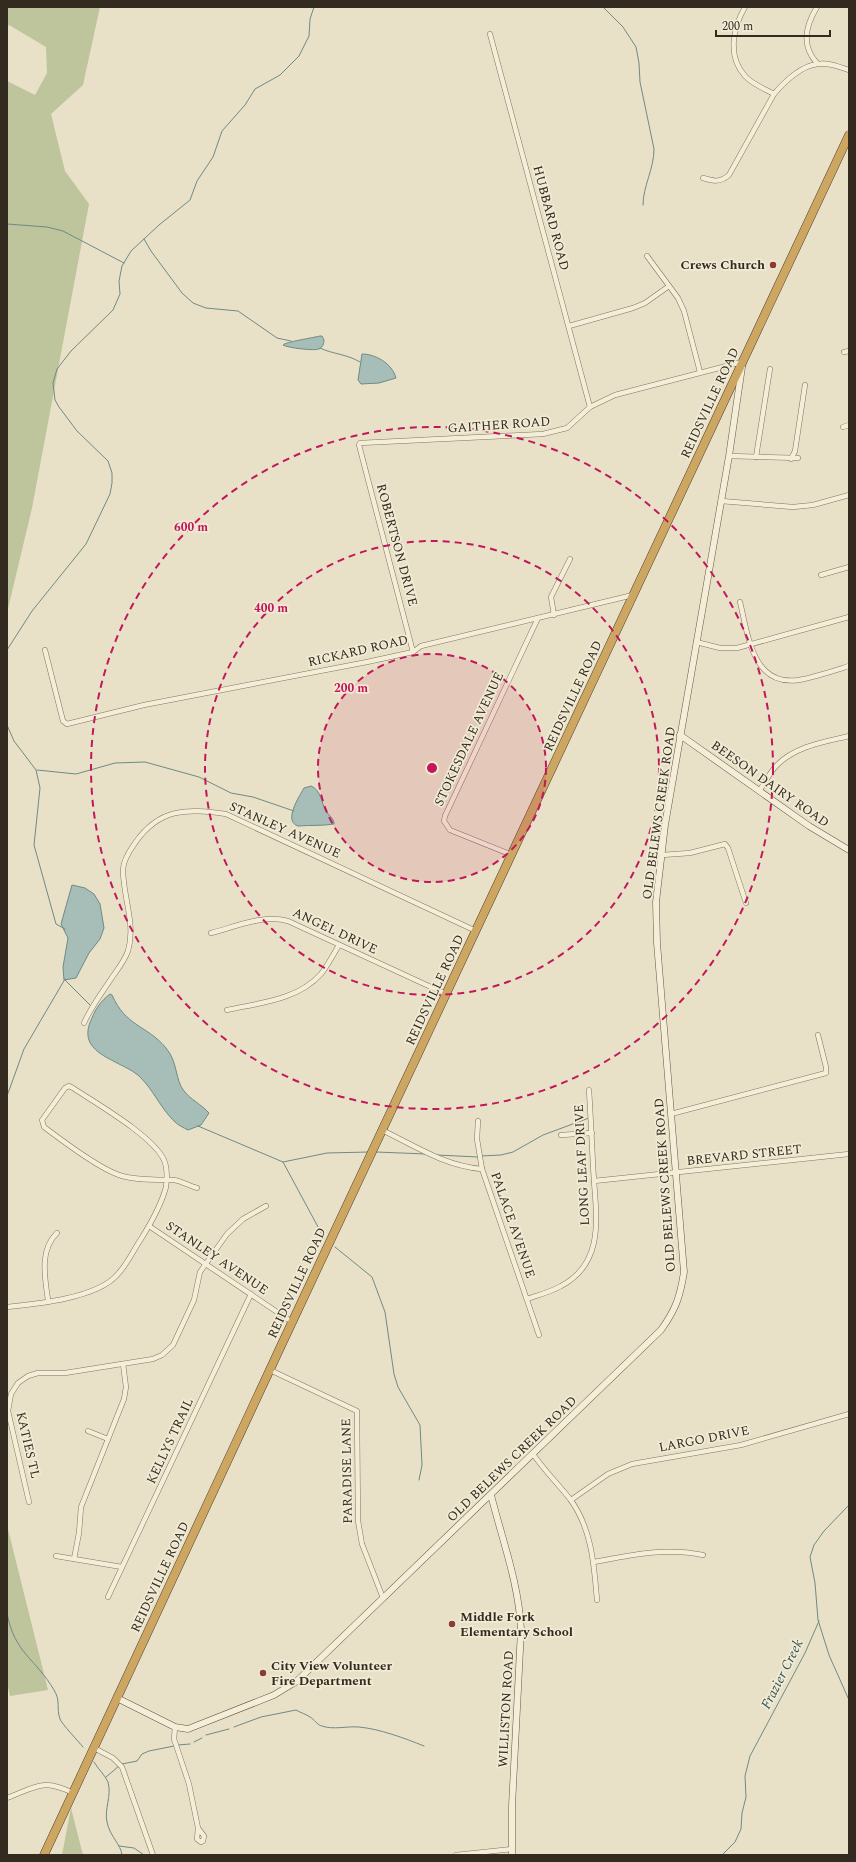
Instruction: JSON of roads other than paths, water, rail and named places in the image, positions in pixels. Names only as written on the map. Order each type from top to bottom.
[{"type":"highway","name":"REIDSVILLE ROAD","points":[[44,1855],[292,1322],[849,135]]},
{"type":"street","points":[[745,7],[734,33],[733,44],[739,68],[751,81],[774,94]]},
{"type":"street","points":[[817,7],[807,29],[806,39],[812,58],[817,64]]},
{"type":"street","name":"HUBBARD ROAD","points":[[490,34],[590,407]]},
{"type":"street","points":[[703,178],[715,181],[723,180],[729,175],[774,94],[783,83],[794,75],[817,64],[833,65],[849,70]]},
{"type":"street","points":[[647,256],[678,298],[684,311],[700,372]]},
{"type":"street","points":[[568,326],[633,308],[645,303],[669,286]]},
{"type":"street","name":"GAITHER ROAD","points":[[360,443],[546,434],[567,428],[590,407],[615,396],[700,372],[743,362]]},
{"type":"street","name":"OLD BELEWS CREEK ROAD","points":[[117,1698],[175,1727],[188,1729],[274,1695],[291,1685],[304,1675],[661,1330],[674,1312],[680,1296],[684,1272],[657,943],[656,902],[680,736],[729,456],[743,362]]},
{"type":"street","points":[[756,457],[770,369]]},
{"type":"street","points":[[791,459],[795,451],[805,385]]},
{"type":"street","points":[[843,427],[849,425]]},
{"type":"street","name":"ROBERTSON DRIVE","points":[[360,443],[359,446],[413,652]]},
{"type":"street","points":[[729,456],[791,459],[798,458]]},
{"type":"street","points":[[721,501],[793,507],[809,506],[849,495]]},
{"type":"street","points":[[554,614],[552,597],[570,559]]},
{"type":"street","points":[[821,575],[849,567]]},
{"type":"street","name":"RICKARD ROAD","points":[[44,650],[63,721],[67,724],[133,708],[413,652],[420,646],[633,596]]},
{"type":"street","points":[[740,602],[750,643],[760,666],[772,676],[782,680],[798,680],[849,666]]},
{"type":"street","points":[[696,642],[720,648],[737,648],[750,643],[849,617]]},
{"type":"street","name":"STOKESDALE AVENUE","points":[[512,855],[450,830],[444,821],[538,618]]},
{"type":"street","name":"BEESON DAIRY ROAD","points":[[680,736],[809,826],[849,850]]},
{"type":"street","points":[[759,791],[776,766],[797,751],[849,736]]},
{"type":"street","name":"STANLEY AVENUE","points":[[84,1023],[96,1000],[122,963],[128,950],[131,926],[123,868],[127,855],[147,828],[162,817],[173,813],[185,811],[226,814],[476,930]]},
{"type":"street","points":[[662,855],[690,853],[725,844],[728,848],[746,903]]},
{"type":"street","name":"ANGEL DRIVE","points":[[211,933],[268,918],[278,918],[288,921],[446,994]]},
{"type":"street","points":[[227,1010],[292,994],[304,988],[325,968],[339,945]]},
{"type":"street","points":[[671,1114],[826,1073],[826,1067],[818,1036]]},
{"type":"street","points":[[167,1181],[164,1161],[152,1143],[69,1086],[65,1088],[42,1120],[44,1127],[52,1133],[98,1164],[121,1176],[140,1180],[167,1181],[174,1180],[197,1188]]},
{"type":"street","name":"LONG LEAF DRIVE","points":[[527,1299],[562,1286],[574,1278],[589,1259],[597,1226],[589,1090]]},
{"type":"street","name":"PALACE AVENUE","points":[[478,1121],[476,1139],[482,1169],[540,1335]]},
{"type":"street","points":[[382,1130],[442,1160],[458,1166],[482,1169]]},
{"type":"street","points":[[561,1136],[592,1132]]},
{"type":"street","name":"BREVARD STREET","points":[[594,1181],[849,1154]]},
{"type":"street","name":"STANLEY AVENUE","points":[[167,1181],[164,1194],[149,1226],[292,1322]]},
{"type":"street","name":"KATIES TL","points":[[29,1502],[9,1416],[8,1404],[14,1389],[23,1379],[38,1373],[65,1373],[153,1359],[162,1355],[170,1348],[194,1300],[198,1277],[206,1264],[234,1226],[248,1215],[266,1206]]},
{"type":"street","points":[[7,1307],[74,1296],[101,1288],[116,1277],[122,1270],[149,1226]]},
{"type":"street","points":[[48,1300],[45,1257],[52,1237],[57,1232]]},
{"type":"street","name":"KELLYS TRAIL","points":[[108,1596],[251,1294]]},
{"type":"street","points":[[74,1559],[79,1533],[81,1507],[108,1440],[125,1392],[123,1364]]},
{"type":"street","name":"PARADISE LANE","points":[[270,1370],[357,1411],[358,1521],[362,1544],[383,1598]]},
{"type":"street","name":"LARGO DRIVE","points":[[571,1500],[608,1474],[632,1464],[741,1445],[849,1414]]},
{"type":"street","points":[[88,1431],[108,1440]]},
{"type":"street","points":[[533,1454],[571,1500],[581,1517],[589,1538],[594,1562],[597,1600]]},
{"type":"street","name":"WILLISTON ROAD","points":[[491,1495],[515,1588],[520,1614],[521,1630],[512,1852]]},
{"type":"street","points":[[594,1562],[647,1552],[668,1550],[703,1555]]},
{"type":"street","points":[[56,1556],[122,1567]]},
{"type":"street","points":[[175,1727],[174,1739],[189,1784],[198,1828]]},
{"type":"street","points":[[94,1748],[113,1758],[122,1767],[153,1855]]},
{"type":"street","points":[[7,1798],[47,1784],[59,1786],[73,1793]]},
{"type":"street","points":[[456,1855],[512,1852]]},
{"type":"water","points":[[322,336],[324,341],[319,349],[301,349],[283,345],[293,341]]},
{"type":"water","points":[[362,354],[367,354],[382,360],[391,368],[396,378],[379,383],[361,384],[358,380]]},
{"type":"water","points":[[311,786],[319,793],[326,811],[332,818],[334,824],[298,826],[294,823],[292,814],[296,803],[304,788]]},
{"type":"water","points":[[72,885],[85,888],[94,894],[100,904],[104,928],[100,939],[89,953],[76,978],[64,980],[63,967],[68,938],[61,924]]},
{"type":"water","points":[[110,994],[130,1020],[159,1040],[170,1053],[181,1087],[189,1097],[209,1113],[201,1125],[188,1130],[178,1124],[165,1111],[149,1087],[139,1076],[101,1054],[94,1048],[89,1040],[88,1030],[97,1008]]},
{"type":"waterway","points":[[7,650],[32,611],[86,544],[110,494],[112,483],[112,473],[108,461],[77,431],[55,400],[53,383],[57,369],[71,351],[113,310],[120,294],[119,281],[122,266],[131,251],[159,225],[190,200],[197,181],[213,157],[222,131],[245,105],[255,89],[280,75],[299,56],[309,36],[310,19],[314,7]]},
{"type":"waterway","points":[[603,7],[623,27],[636,47],[640,82],[654,149],[654,156],[643,198],[643,205]]},
{"type":"waterway","points":[[7,224],[47,227],[63,231],[124,263]]},
{"type":"waterway","points":[[144,239],[182,293],[193,303],[206,308],[238,311],[277,338],[291,341]]},
{"type":"waterway","points":[[320,348],[329,352],[350,357],[360,362]]},
{"type":"waterway","points":[[7,725],[14,741],[36,770],[40,788],[34,845],[56,924],[65,929]]},
{"type":"waterway","points":[[37,770],[76,774],[115,763],[145,762],[199,777],[231,793],[253,797],[294,811]]},
{"type":"waterway","points":[[7,1096],[24,1049],[65,979]]},
{"type":"waterway","points":[[65,980],[91,1006]]},
{"type":"waterway","points":[[481,1156],[501,1155],[513,1152],[543,1135],[589,1118]]},
{"type":"waterway","points":[[198,1126],[283,1162],[324,1238]]},
{"type":"waterway","points":[[283,1162],[327,1153],[369,1152]]},
{"type":"waterway","points":[[376,1152],[426,1154]]},
{"type":"waterway","points":[[437,1155],[478,1157]]},
{"type":"waterway","points":[[335,1247],[372,1277],[385,1312],[394,1374],[398,1387],[420,1425],[422,1465],[419,1480]]},
{"type":"waterway","name":"Frazier Creek","points":[[849,1505],[824,1531],[814,1545],[810,1557],[815,1583],[818,1620],[829,1655],[849,1700]]},
{"type":"waterway","points":[[7,1613],[10,1627],[20,1647],[47,1679],[56,1694],[61,1721],[83,1747]]},
{"type":"waterway","name":"Frazier Creek","points":[[722,1855],[735,1842],[741,1829],[742,1813],[746,1797],[745,1776],[750,1756],[805,1653],[819,1621]]},
{"type":"waterway","points":[[234,1727],[261,1717],[296,1710],[322,1726],[331,1728],[367,1728],[392,1734],[424,1746]]},
{"type":"waterway","points":[[206,1735],[229,1729]]},
{"type":"waterway","points":[[194,1742],[202,1738]]},
{"type":"waterway","points":[[178,1745],[190,1744]]},
{"type":"waterway","points":[[122,1764],[137,1761],[142,1754],[149,1751],[174,1746]]},
{"type":"waterway","points":[[94,1762],[108,1782],[109,1792],[106,1817],[110,1832],[120,1847],[122,1855]]},
{"type":"waterway","points":[[106,1777],[119,1766]]},
{"type":"waterway","points":[[119,1846],[134,1848],[144,1855]]},
{"type":"place","name":"Crews Church","points":[[773,265]]},
{"type":"place","name":"Middle Fork Elementary School","points":[[452,1624]]},
{"type":"place","name":"City View Volunteer Fire Department","points":[[263,1673]]}]
